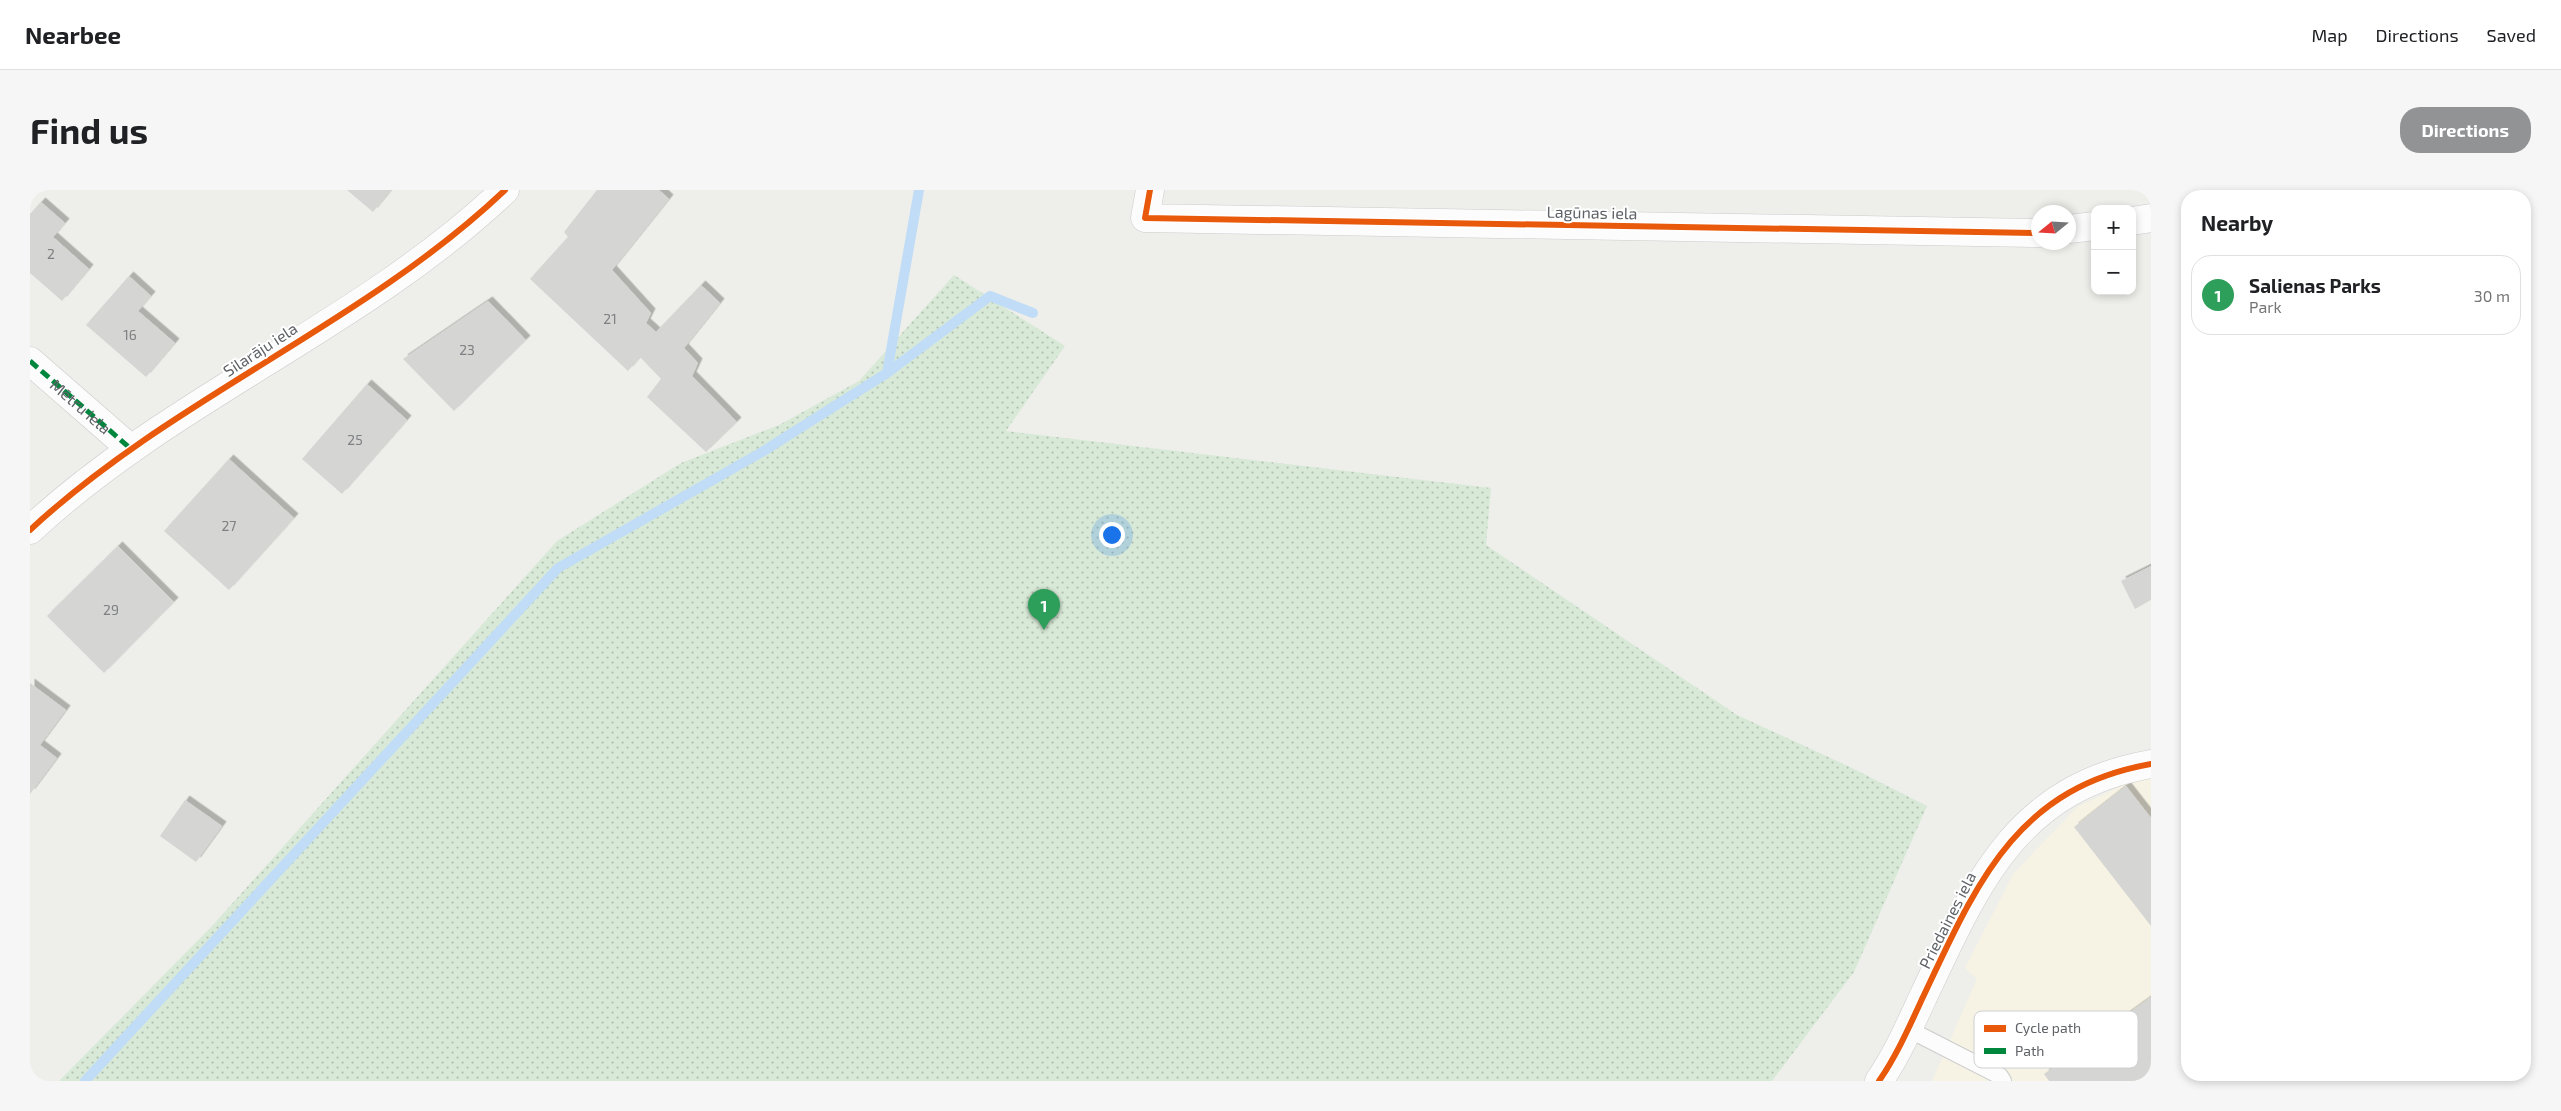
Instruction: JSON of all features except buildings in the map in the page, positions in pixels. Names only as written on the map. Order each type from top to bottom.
[{"type":"street","name":"Silarāju iela","points":[[30,530],[50,512],[132,449],[417,263],[470,223],[505,190]]},
{"type":"street","name":"Lagūnas iela","points":[[1150,190],[1145,218],[2031,233]]},
{"type":"street","points":[[2136,220],[2151,218]]},
{"type":"street","points":[[2076,228],[2091,226]]},
{"type":"street","name":"Mētru iela","points":[[30,360],[132,449]]},
{"type":"street","name":"Priedaines iela","points":[[1879,1081],[1908,1029],[1981,880],[2010,840],[2049,805],[2083,784],[2133,767],[2151,764]]},
{"type":"lane","points":[[1908,1029],[1974,1063]]},
{"type":"lane","points":[[1984,1068],[2000,1076],[2003,1081]]},
{"type":"shaded area","points":[[2151,777],[2151,1081],[1932,1081],[1977,979],[1965,968],[2013,874],[2077,807],[2134,780]]},
{"type":"green space","points":[[954,275],[1065,346],[1006,431],[1491,488],[1486,545],[1737,715],[1850,767],[1927,806],[1854,972],[1772,1081],[59,1081],[212,926],[557,541],[681,463],[779,425],[859,381]]},
{"type":"waterway","points":[[887,373],[919,190]]},
{"type":"waterway","points":[[85,1081],[558,568],[762,452],[887,373],[990,296],[1033,313]]},
{"type":"marked path","points":[[30,361],[131,449]]},
{"type":"cycle path","points":[[30,530],[86,483],[145,440],[391,281],[450,238],[505,190]]},
{"type":"cycle path","points":[[1150,190],[1145,218],[2031,233]]},
{"type":"cycle path","points":[[1879,1081],[1903,1040],[1962,917],[1983,880],[2006,848],[2033,819],[2065,795],[2104,776],[2151,764]]},
{"type":"place","name":"Salienas Parks","points":[[1044,630]]}]
